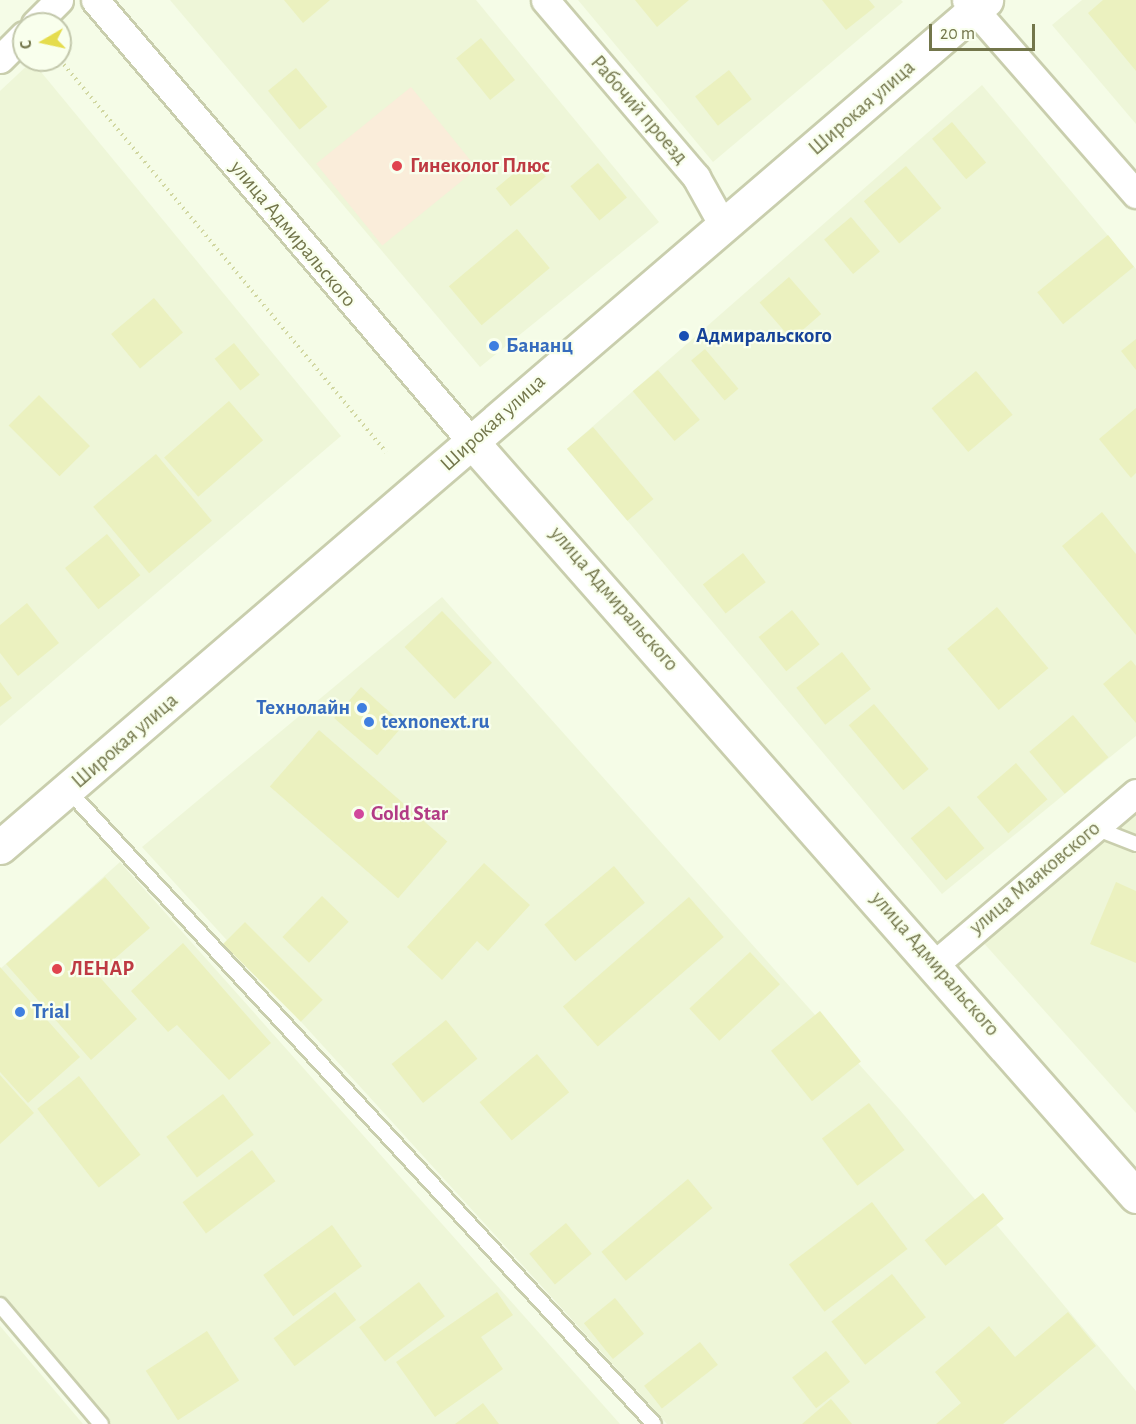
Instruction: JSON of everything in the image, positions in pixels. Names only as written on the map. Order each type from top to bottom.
[{"type":"main road","name":"Широкая улица","points":[[0,847],[471,441],[724,227],[975,4]]},
{"type":"main road","name":"улица Адмиральского","points":[[471,441],[1136,1196]]},
{"type":"street","points":[[47,12],[59,0]]},
{"type":"street","name":"улица Адмиральского","points":[[96,0],[471,441]]},
{"type":"street","name":"Рабочий проезд","points":[[545,0],[696,177],[724,227]]},
{"type":"street","points":[[975,4],[1136,194]]},
{"type":"street","points":[[0,59],[12,47]]},
{"type":"street","name":"улица Маяковского","points":[[934,964],[1136,793]]},
{"type":"lane","points":[[68,790],[654,1424]]},
{"type":"lane","points":[[1095,828],[1136,844]]},
{"type":"lane","points":[[0,1305],[101,1424]]},
{"type":"path","points":[[70,72],[386,452]]},
{"type":"shaded area","points":[[170,0],[476,0],[659,222],[480,367]]},
{"type":"shaded area","points":[[578,0],[901,0],[903,2],[713,162]]},
{"type":"shaded area","points":[[1082,0],[1136,0],[1136,124],[1052,25]]},
{"type":"shaded area","points":[[20,72],[41,72],[341,436],[0,726],[0,91]]},
{"type":"shaded area","points":[[982,85],[1136,269],[1136,736],[942,894],[567,449]]},
{"type":"shaded area","name":"Гинеколог Плюс","points":[[411,87],[477,169],[382,245],[316,164]]},
{"type":"shaded area","points":[[442,597],[899,1109],[1136,1391],[1136,1424],[667,1424],[142,847]]},
{"type":"shaded area","points":[[1136,810],[1136,1113],[981,940]]},
{"type":"shaded area","points":[[120,862],[620,1424],[106,1424],[0,1300],[0,969]]},
{"type":"shaded area","points":[[0,1326],[83,1424],[0,1424]]},
{"type":"building","points":[[284,0],[330,0],[303,23]]},
{"type":"building","points":[[635,0],[689,0],[657,27]]},
{"type":"building","points":[[822,0],[869,0],[875,7],[846,30]]},
{"type":"building","points":[[1103,0],[1136,0],[1136,71],[1088,13]]},
{"type":"building","points":[[481,38],[515,80],[490,100],[456,58]]},
{"type":"building","points":[[296,68],[327,107],[299,130],[268,91]]},
{"type":"building","points":[[729,70],[752,99],[718,126],[695,96]]},
{"type":"building","points":[[952,122],[986,163],[966,179],[932,139]]},
{"type":"building","points":[[531,159],[546,177],[511,206],[496,189]]},
{"type":"building","points":[[598,163],[627,197],[599,221],[570,186]]},
{"type":"building","points":[[906,166],[941,208],[899,243],[864,201]]},
{"type":"building","points":[[851,217],[880,251],[853,274],[824,239]]},
{"type":"building","points":[[517,229],[550,268],[482,325],[449,286]]},
{"type":"building","points":[[1108,235],[1134,267],[1063,324],[1037,292]]},
{"type":"building","points":[[789,277],[821,314],[792,340],[760,303]]},
{"type":"building","points":[[154,298],[183,332],[140,368],[111,334]]},
{"type":"building","points":[[1136,339],[1136,370],[1121,351]]},
{"type":"building","points":[[234,343],[260,375],[240,391],[215,359]]},
{"type":"building","points":[[705,349],[738,389],[725,400],[691,361]]},
{"type":"building","points":[[658,370],[700,420],[675,441],[633,391]]},
{"type":"building","points":[[976,371],[1013,415],[968,452],[932,408]]},
{"type":"building","points":[[39,395],[90,446],[60,476],[9,425]]},
{"type":"building","points":[[229,401],[263,440],[198,497],[164,457]]},
{"type":"building","points":[[1136,408],[1136,473],[1131,478],[1099,439]]},
{"type":"building","points":[[593,427],[653,499],[627,521],[567,449]]},
{"type":"building","points":[[156,454],[212,521],[149,573],[93,507]]},
{"type":"building","points":[[1102,512],[1136,554],[1136,635],[1062,546]]},
{"type":"building","points":[[107,534],[140,575],[98,609],[65,568]]},
{"type":"building","points":[[743,553],[766,582],[726,614],[703,584]]},
{"type":"building","points":[[27,603],[59,643],[18,676],[0,653],[0,625]]},
{"type":"building","points":[[997,607],[1048,668],[999,710],[947,649]]},
{"type":"building","points":[[792,610],[820,644],[786,671],[759,637]]},
{"type":"building","points":[[442,611],[492,663],[455,699],[405,647]]},
{"type":"building","points":[[842,652],[871,689],[825,725],[796,688]]},
{"type":"building","points":[[1131,660],[1136,666],[1136,723],[1103,684]]},
{"type":"building","points":[[0,682],[12,698],[0,707]]},
{"type":"building","name":"texnonext.ru","points":[[361,687],[404,724],[377,755],[334,718]]},
{"type":"building","points":[[874,704],[929,769],[903,790],[849,725]]},
{"type":"building","points":[[1073,715],[1108,757],[1065,794],[1029,752]]},
{"type":"building","name":"Gold Star","points":[[319,730],[447,842],[398,898],[270,787]]},
{"type":"building","points":[[1016,763],[1047,799],[1008,833],[977,797]]},
{"type":"building","points":[[949,806],[984,848],[946,880],[911,838]]},
{"type":"building","points":[[484,863],[530,905],[488,951],[477,941],[442,980],[407,947]]},
{"type":"building","points":[[614,866],[645,903],[575,961],[544,924]]},
{"type":"building","name":"ЛЕНАР","points":[[105,877],[150,928],[97,974],[137,1019],[91,1060],[6,964]]},
{"type":"building","points":[[1116,882],[1136,891],[1136,963],[1090,944]]},
{"type":"building","points":[[322,896],[349,922],[309,963],[282,937]]},
{"type":"building","points":[[689,897],[724,937],[598,1047],[563,1007]]},
{"type":"building","points":[[245,922],[323,1000],[301,1022],[223,944]]},
{"type":"building","points":[[183,943],[271,1043],[229,1080],[177,1025],[168,1032],[131,991]]},
{"type":"building","points":[[750,952],[780,984],[719,1041],[689,1009]]},
{"type":"building","name":"Trial","points":[[0,967],[80,1057],[28,1103],[0,1072]]},
{"type":"building","points":[[820,1011],[861,1062],[812,1101],[771,1051]]},
{"type":"building","points":[[446,1020],[477,1059],[423,1103],[392,1064]]},
{"type":"building","points":[[537,1054],[569,1092],[512,1141],[480,1102]]},
{"type":"building","points":[[0,1075],[34,1113],[0,1144]]},
{"type":"building","points":[[79,1076],[141,1155],[99,1187],[37,1109]]},
{"type":"building","points":[[223,1094],[254,1135],[197,1177],[166,1137]]},
{"type":"building","points":[[869,1103],[905,1150],[857,1186],[822,1139]]},
{"type":"building","points":[[252,1150],[275,1181],[206,1234],[183,1202]]},
{"type":"building","points":[[688,1179],[712,1208],[626,1281],[601,1252]]},
{"type":"building","points":[[983,1193],[1004,1219],[945,1266],[925,1240]]},
{"type":"building","points":[[872,1202],[908,1249],[824,1312],[789,1265]]},
{"type":"building","points":[[566,1223],[592,1254],[555,1284],[529,1254]]},
{"type":"building","points":[[332,1225],[362,1266],[293,1316],[263,1275]]},
{"type":"building","points":[[892,1274],[926,1317],[865,1365],[831,1321]]},
{"type":"building","points":[[419,1282],[445,1316],[385,1361],[359,1327]]},
{"type":"building","points":[[335,1292],[356,1320],[295,1366],[274,1338]]},
{"type":"building","points":[[497,1292],[513,1315],[481,1337],[503,1369],[435,1417],[396,1362]]},
{"type":"building","points":[[615,1298],[644,1334],[613,1359],[584,1323]]},
{"type":"building","points":[[1068,1312],[1096,1346],[1003,1424],[936,1424],[961,1403],[935,1372],[989,1326],[1015,1357]]},
{"type":"building","points":[[207,1331],[239,1380],[178,1420],[146,1371]]},
{"type":"building","points":[[700,1342],[718,1365],[662,1409],[644,1386]]},
{"type":"building","points":[[826,1351],[850,1382],[816,1408],[792,1377]]},
{"type":"building","points":[[831,1399],[852,1424],[802,1424]]},
{"type":"building","points":[[483,1403],[499,1424],[455,1424]]},
{"type":"place","name":"Гинеколог Плюс","points":[[397,166]]},
{"type":"place","name":"Адмиральского","points":[[684,336]]},
{"type":"place","name":"Бананц","points":[[494,346]]},
{"type":"place","name":"Технолайн","points":[[362,708]]},
{"type":"place","name":"texnonext.ru","points":[[369,722]]},
{"type":"place","name":"Gold Star","points":[[359,814]]},
{"type":"place","name":"ЛЕНАР","points":[[57,969]]},
{"type":"place","name":"Trial","points":[[20,1012]]}]
